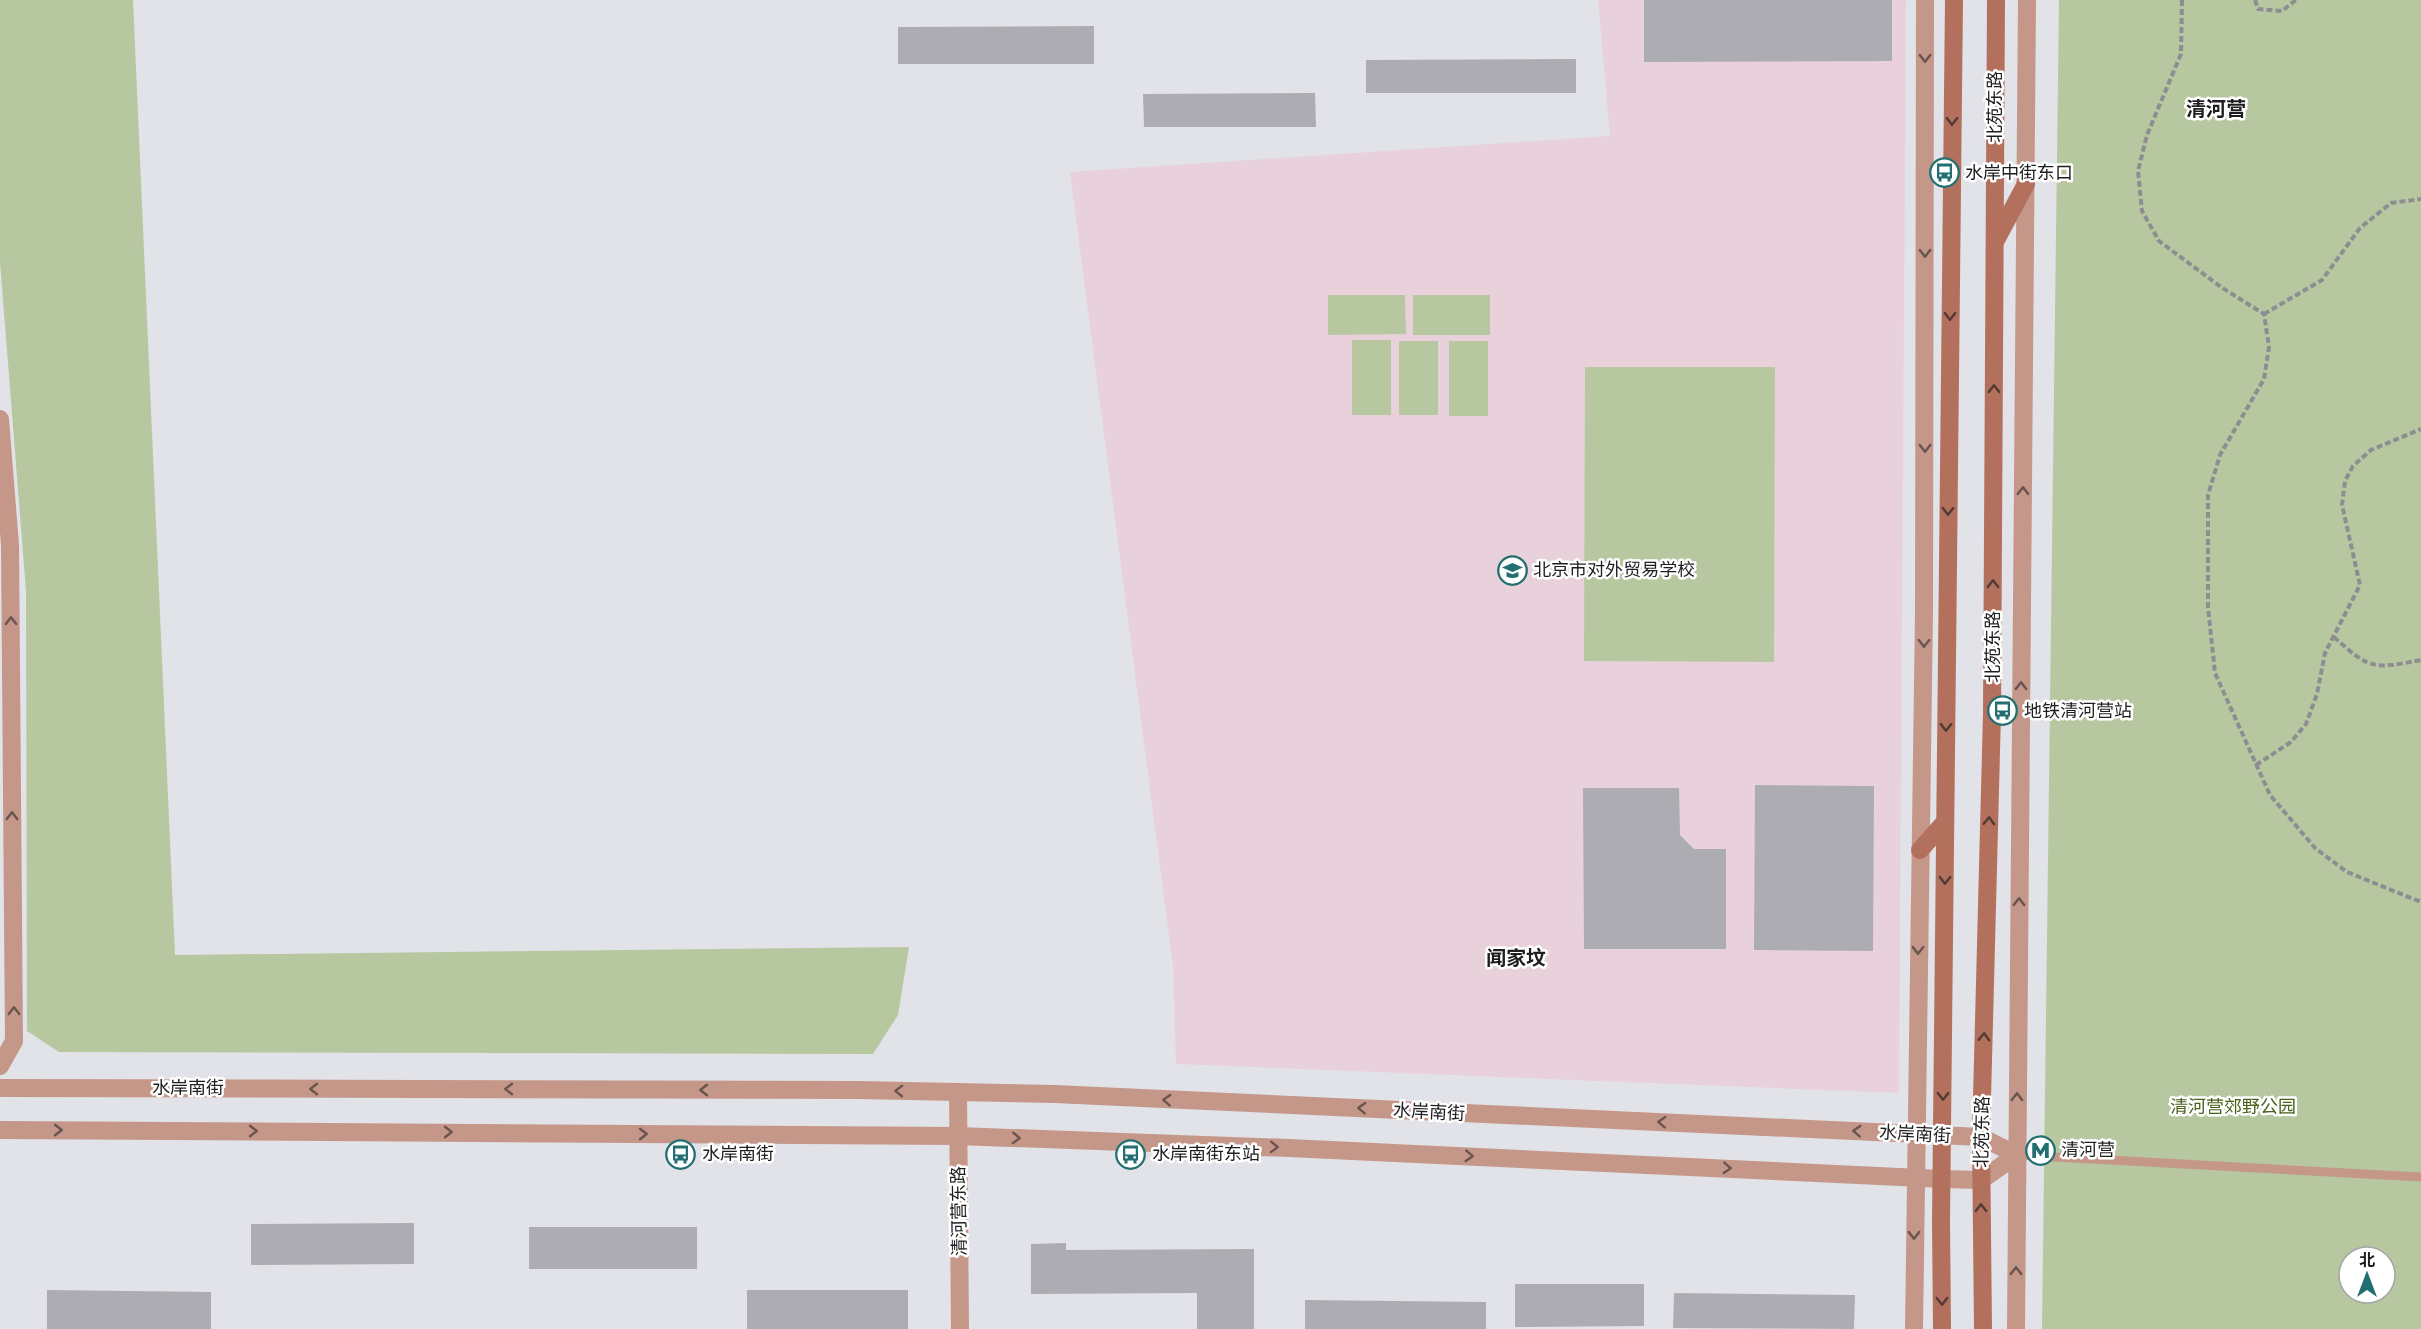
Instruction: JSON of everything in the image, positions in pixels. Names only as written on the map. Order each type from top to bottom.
[{"type":"main road","points":[[1942,1329],[1953,0]]},
{"type":"main road","name":"北苑东路","points":[[1983,1329],[1981,1137],[1992,713],[1996,0]]},
{"type":"main road","points":[[1995,242],[2026,184]]},
{"type":"main road","points":[[1920,850],[1945,822]]},
{"type":"street","points":[[1914,1329],[1924,612],[1925,0]]},
{"type":"street","points":[[2016,1329],[2027,0]]},
{"type":"street","points":[[0,418],[10,545],[14,1041],[0,1066]]},
{"type":"street","name":"水岸南街","points":[[0,1088],[958,1092],[1067,1095],[1981,1137],[2017,1155]]},
{"type":"street","name":"清河营东路","points":[[958,1092],[960,1329]]},
{"type":"street","points":[[0,1130],[958,1136],[1289,1148],[1981,1180],[2017,1155]]},
{"type":"lane","points":[[2017,1155],[2421,1177]]},
{"type":"path","points":[[2182,0],[2181,54],[2147,135],[2139,171],[2142,211],[2159,241],[2221,287],[2264,314],[2269,347],[2264,379],[2220,455],[2208,495],[2208,607],[2215,673],[2270,795],[2315,848],[2347,872],[2421,902]]},
{"type":"path","points":[[2255,0],[2258,9],[2282,11],[2296,0]]},
{"type":"path","points":[[2264,314],[2322,280],[2360,228],[2391,203],[2421,199]]},
{"type":"path","points":[[2256,765],[2291,742],[2306,724],[2317,694],[2325,653],[2360,585],[2342,504],[2345,481],[2353,466],[2371,450],[2421,429]]},
{"type":"path","points":[[2334,637],[2353,655],[2368,664],[2389,666],[2421,660]]},
{"type":"shaded area","name":"北京市对外贸易学校","points":[[1598,0],[1906,0],[1899,1093],[1176,1064],[1173,967],[1070,172],[1610,136]]},
{"type":"green space","points":[[0,0],[133,0],[175,955],[909,947],[898,1015],[873,1054],[59,1052],[27,1031],[26,591],[0,262]]},
{"type":"green space","name":"清河营郊野公园","points":[[2059,0],[2421,0],[2421,1329],[2042,1329]]},
{"type":"green space","points":[[1328,295],[1405,295],[1406,334],[1328,335]]},
{"type":"green space","points":[[1413,295],[1490,295],[1490,335],[1413,335]]},
{"type":"green space","points":[[1352,340],[1391,340],[1391,415],[1352,415]]},
{"type":"green space","points":[[1399,341],[1438,341],[1438,415],[1399,415]]},
{"type":"green space","points":[[1449,341],[1488,341],[1488,416],[1449,416]]},
{"type":"green space","points":[[1585,367],[1775,367],[1774,662],[1584,661]]},
{"type":"building","points":[[1644,0],[1892,0],[1892,61],[1644,62]]},
{"type":"building","points":[[1094,26],[1094,64],[898,64],[898,27]]},
{"type":"building","points":[[1576,59],[1576,93],[1366,93],[1366,60]]},
{"type":"building","points":[[1315,93],[1316,127],[1144,127],[1143,94]]},
{"type":"building","points":[[1755,785],[1874,786],[1873,951],[1754,950]]},
{"type":"building","points":[[1583,788],[1679,788],[1680,835],[1694,849],[1726,849],[1726,949],[1584,949]]},
{"type":"building","points":[[414,1223],[414,1264],[251,1265],[251,1224]]},
{"type":"building","points":[[529,1227],[697,1227],[697,1269],[529,1269]]},
{"type":"building","points":[[1066,1243],[1066,1250],[1254,1249],[1254,1329],[1197,1329],[1197,1293],[1031,1294],[1031,1244]]},
{"type":"building","points":[[1515,1284],[1644,1284],[1644,1326],[1515,1327]]},
{"type":"building","points":[[47,1290],[211,1292],[211,1329],[47,1329]]},
{"type":"building","points":[[747,1290],[908,1290],[908,1329],[747,1329]]},
{"type":"building","points":[[1674,1293],[1855,1295],[1854,1329],[1673,1328]]},
{"type":"building","points":[[1305,1300],[1486,1302],[1486,1329],[1305,1329]]},
{"type":"place","name":"水岸中街东口","points":[[1944,173]]},
{"type":"place","name":"北京市对外贸易学校","points":[[1512,570]]},
{"type":"place","name":"地铁清河营站","points":[[2003,711]]},
{"type":"place","name":"清河营","points":[[2040,1150]]},
{"type":"place","name":"水岸南街","points":[[681,1154]]},
{"type":"place","name":"水岸南街东站","points":[[1131,1154]]},
{"type":"district","name":"清河营","points":[[2216,109]]},
{"type":"district","name":"闻家坟","points":[[1516,958]]}]
